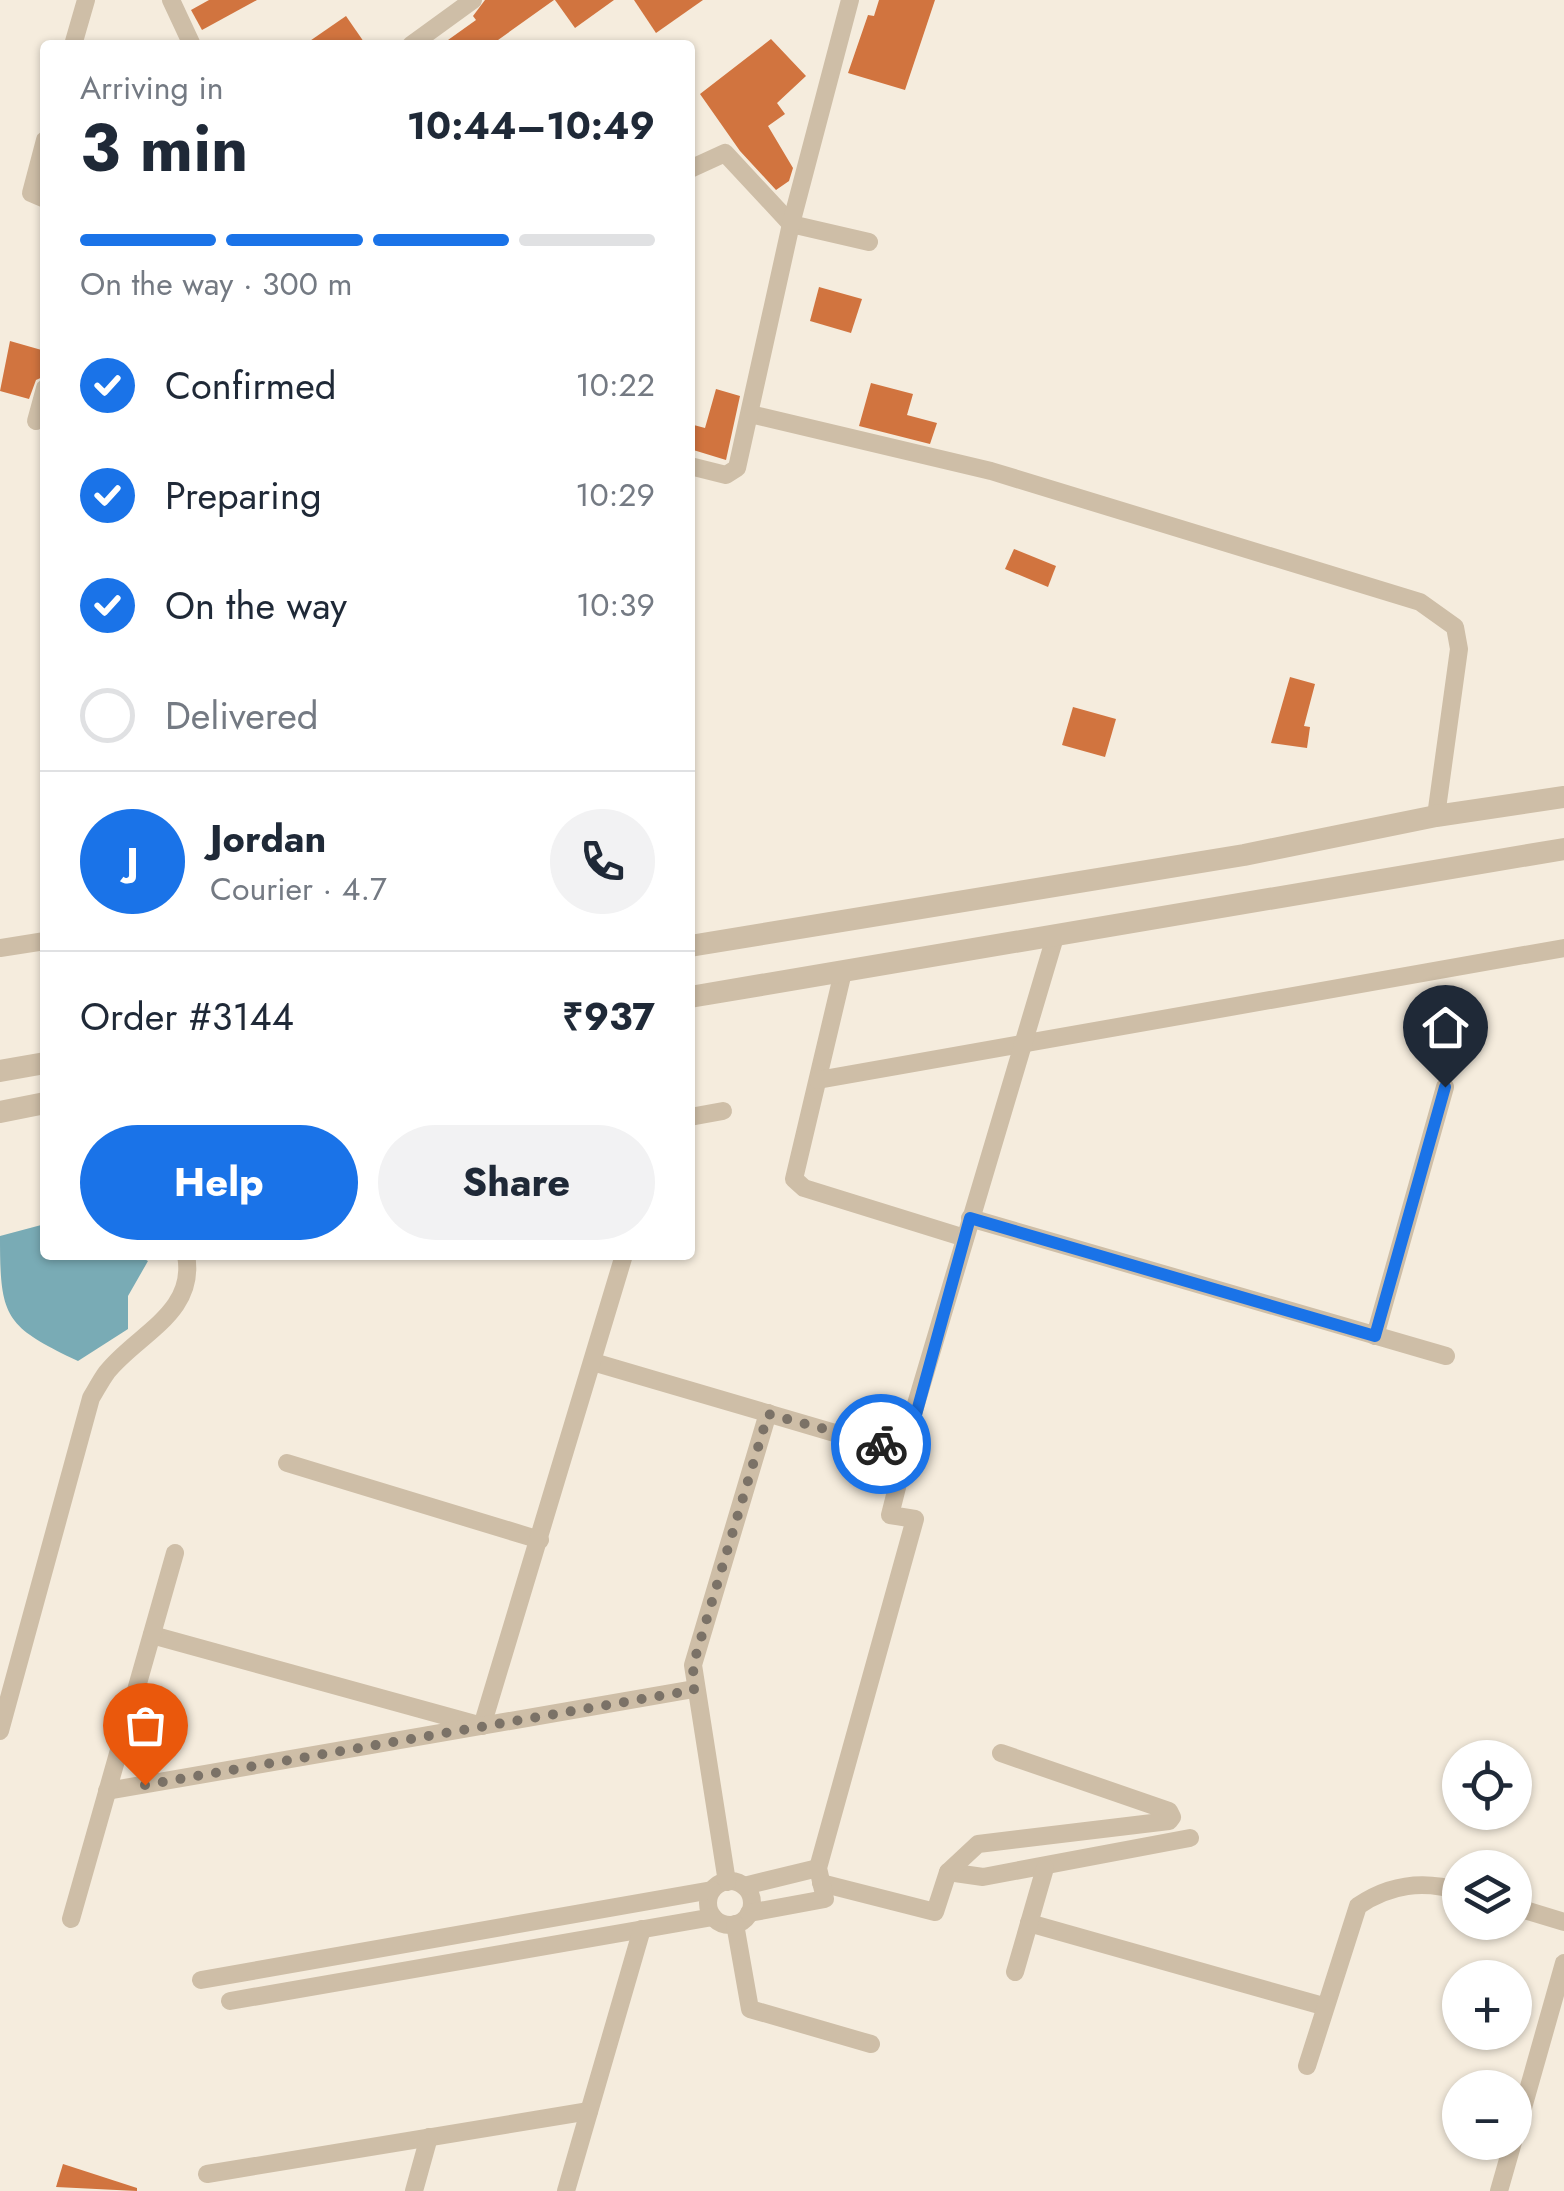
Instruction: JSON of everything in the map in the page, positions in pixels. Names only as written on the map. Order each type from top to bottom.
[{"type":"street","points":[[74,40],[86,0]]},
{"type":"street","points":[[171,0],[190,40]]},
{"type":"street","points":[[418,40],[474,0]]},
{"type":"street","points":[[695,467],[732,474],[750,414],[791,224],[850,0]]},
{"type":"street","points":[[695,166],[714,154],[732,157],[791,224],[869,242]]},
{"type":"street","points":[[40,159],[31,193],[40,197]]},
{"type":"street","points":[[36,421],[40,406]]},
{"type":"street","points":[[750,414],[991,471],[1420,602],[1455,627],[1459,648],[1436,816]]},
{"type":"street","points":[[695,945],[1244,855],[1436,816],[1564,796]]},
{"type":"street","points":[[695,996],[1564,849]]},
{"type":"street","points":[[727,1886],[708,1904],[713,1917],[725,1924],[825,1899],[820,1875],[915,1519],[890,1515],[970,1218],[1055,937]]},
{"type":"street","points":[[0,948],[40,942]]},
{"type":"street","points":[[818,1080],[1564,948]]},
{"type":"street","points":[[843,972],[794,1179],[804,1188],[965,1238]]},
{"type":"street","points":[[0,1071],[40,1064]]},
{"type":"street","points":[[1375,1336],[1445,1087]]},
{"type":"street","points":[[0,1112],[40,1104]]},
{"type":"street","points":[[695,1115],[723,1111]]},
{"type":"street","points":[[970,1218],[1446,1356]]},
{"type":"street","points":[[0,1731],[90,1398],[108,1371],[173,1312],[183,1287],[186,1260]]},
{"type":"street","points":[[482,1726],[623,1260]]},
{"type":"street","points":[[593,1362],[890,1446],[905,1441],[914,1422]]},
{"type":"street","points":[[727,1886],[693,1665],[768,1414]]},
{"type":"street","points":[[287,1464],[540,1540]]},
{"type":"street","points":[[70,1920],[175,1553]]},
{"type":"street","points":[[152,1635],[482,1726]]},
{"type":"street","points":[[107,1791],[694,1690]]},
{"type":"street","points":[[201,1980],[727,1886],[820,1875],[935,1912],[948,1872],[978,1844],[1169,1821],[1172,1817],[1169,1811],[1001,1754]]},
{"type":"street","points":[[948,1872],[984,1877],[1190,1838]]},
{"type":"street","points":[[1015,1972],[1045,1868]]},
{"type":"street","points":[[1308,2066],[1323,2006],[1358,1906],[1375,1895],[1408,1884],[1442,1885]]},
{"type":"street","points":[[727,1886],[751,1899],[742,1918],[750,2009],[872,2044]]},
{"type":"street","points":[[1532,1913],[1564,1922]]},
{"type":"street","points":[[230,2001],[713,1917]]},
{"type":"street","points":[[1029,1922],[1323,2006]]},
{"type":"street","points":[[566,2191],[642,1929]]},
{"type":"street","points":[[1532,2077],[1564,1965]]},
{"type":"street","points":[[207,2174],[590,2111]]},
{"type":"street","points":[[414,2191],[429,2137]]},
{"type":"street","points":[[1500,2191],[1509,2160]]},
{"type":"water","points":[[40,1225],[40,1260],[148,1261],[128,1296],[128,1329],[78,1361],[35,1338],[11,1316],[5,1302],[0,1236]]},
{"type":"building","points":[[209,0],[257,0],[202,30],[191,10]]},
{"type":"building","points":[[485,0],[554,0],[498,40],[448,40],[476,20],[473,16]]},
{"type":"building","points":[[555,0],[614,0],[575,28]]},
{"type":"building","points":[[634,0],[703,0],[656,33]]},
{"type":"building","points":[[879,0],[935,0],[905,90],[848,73],[868,15],[874,16]]},
{"type":"building","points":[[346,16],[363,40],[311,40]]},
{"type":"building","points":[[771,39],[806,76],[777,103],[785,114],[768,126],[793,168],[789,181],[776,190],[740,151],[700,94]]},
{"type":"building","points":[[819,287],[862,299],[851,333],[810,321]]},
{"type":"building","points":[[10,341],[40,350],[40,378],[29,399],[0,391]]},
{"type":"building","points":[[871,383],[913,394],[907,415],[937,423],[930,444],[859,426]]},
{"type":"building","points":[[716,389],[740,396],[726,460],[695,451],[695,425],[705,428]]},
{"type":"building","points":[[1014,549],[1056,566],[1048,587],[1005,569]]},
{"type":"building","points":[[1290,677],[1315,684],[1304,726],[1310,727],[1307,748],[1271,743]]},
{"type":"building","points":[[1073,707],[1116,719],[1105,757],[1062,745]]},
{"type":"building","points":[[63,2164],[137,2188],[137,2191],[56,2187]]},
{"type":"way so far","points":[[145,1785],[694,1690],[693,1665],[768,1414],[881,1444]]},
{"type":"route","points":[[881,1444],[890,1446],[905,1441],[914,1422],[970,1218],[1375,1336],[1445,1087]]}]
